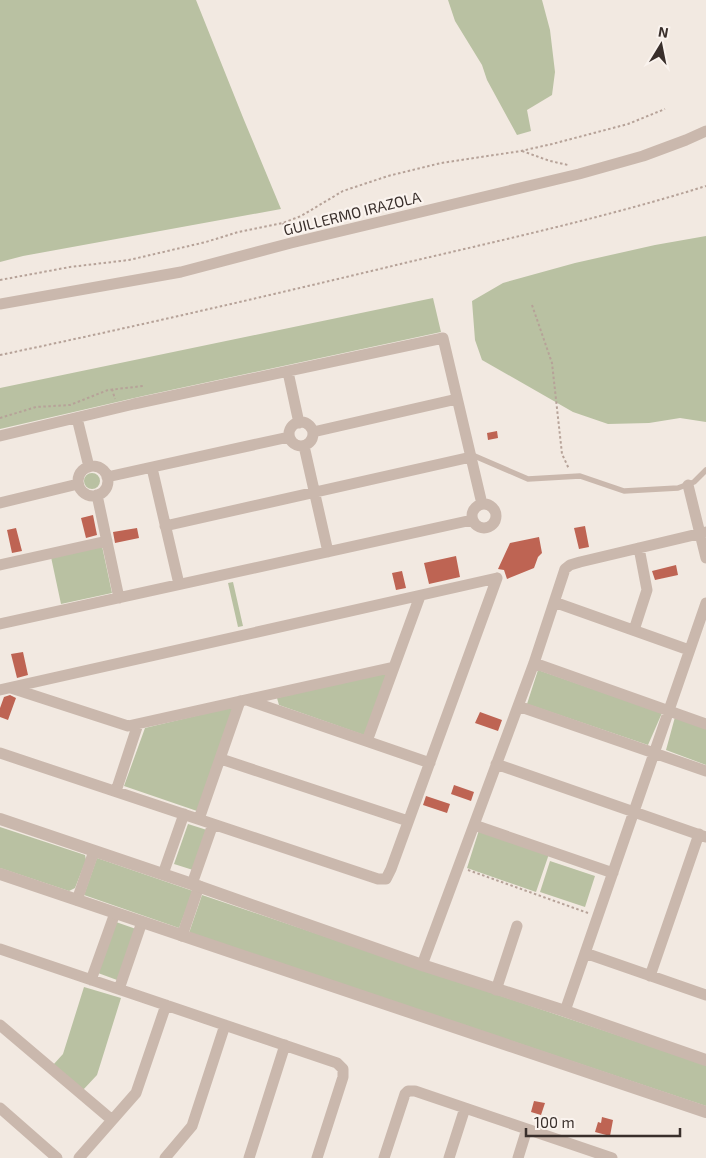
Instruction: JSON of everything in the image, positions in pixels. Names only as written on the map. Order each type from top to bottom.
[{"type":"street","name":"GUILLERMO IRAZOLA","points":[[0,304],[181,272],[291,243],[592,170],[643,156],[706,131]]},
{"type":"street","points":[[0,436],[443,338],[482,504]]},
{"type":"street","points":[[288,372],[299,422]]},
{"type":"street","points":[[313,432],[457,400]]},
{"type":"street","points":[[77,418],[89,467]]},
{"type":"street","points":[[299,422],[308,424],[313,432],[312,439],[304,446],[294,445],[289,437],[291,428],[299,422]]},
{"type":"street","points":[[107,477],[289,437]]},
{"type":"street","points":[[304,446],[328,552]]},
{"type":"street","points":[[165,526],[471,456]]},
{"type":"street","points":[[89,467],[101,469],[107,477],[106,487],[97,495],[85,494],[78,484],[80,473],[89,467]]},
{"type":"street","points":[[152,468],[178,584]]},
{"type":"street","points":[[0,502],[78,484]]},
{"type":"street","points":[[688,485],[703,533],[706,558]]},
{"type":"street","points":[[97,495],[119,598]]},
{"type":"street","points":[[482,504],[488,505],[494,510],[496,518],[492,525],[484,528],[477,526],[472,520],[472,512],[482,504]]},
{"type":"street","points":[[0,624],[472,520]]},
{"type":"street","points":[[422,965],[534,663],[565,569],[570,565],[703,533]]},
{"type":"street","points":[[0,565],[107,541]]},
{"type":"street","points":[[634,630],[647,590],[639,548]]},
{"type":"street","points":[[0,753],[382,880],[386,879],[497,578],[5,689]]},
{"type":"street","points":[[367,741],[420,596]]},
{"type":"street","points":[[554,602],[689,650]]},
{"type":"street","points":[[565,1011],[706,603]]},
{"type":"street","points":[[534,663],[706,724]]},
{"type":"street","points":[[5,689],[128,726],[394,667]]},
{"type":"street","points":[[244,700],[430,763]]},
{"type":"street","points":[[199,819],[244,700]]},
{"type":"street","points":[[518,706],[706,771]]},
{"type":"street","points":[[116,791],[138,724]]},
{"type":"street","points":[[221,759],[408,821]]},
{"type":"street","points":[[496,764],[702,836],[650,976]]},
{"type":"street","points":[[163,874],[184,814]]},
{"type":"street","points":[[0,819],[196,885],[422,965],[565,1011],[706,1060]]},
{"type":"street","points":[[182,936],[213,824]]},
{"type":"street","points":[[474,825],[612,873]]},
{"type":"street","points":[[77,900],[94,851]]},
{"type":"street","points":[[0,874],[706,1112]]},
{"type":"street","points":[[91,980],[115,913]]},
{"type":"street","points":[[119,989],[142,922]]},
{"type":"street","points":[[496,990],[517,926]]},
{"type":"street","points":[[0,949],[337,1063],[343,1069],[343,1077],[317,1158]]},
{"type":"street","points":[[585,953],[706,995]]},
{"type":"street","points":[[80,1158],[136,1093],[166,1005]]},
{"type":"street","points":[[0,1024],[112,1120]]},
{"type":"street","points":[[165,1158],[192,1126],[225,1025]]},
{"type":"street","points":[[249,1158],[284,1045]]},
{"type":"street","points":[[384,1158],[408,1090],[415,1090],[527,1129],[587,1154],[612,1158]]},
{"type":"street","points":[[0,1108],[57,1158]]},
{"type":"street","points":[[449,1158],[465,1108]]},
{"type":"street","points":[[518,1158],[527,1129]]},
{"type":"lane","points":[[471,456],[528,479],[580,476],[624,491],[678,488],[694,482],[706,470]]},
{"type":"path","points":[[0,280],[70,267],[129,260],[206,242],[238,232],[283,223],[301,216],[343,191],[396,174],[441,163],[521,151],[628,124],[665,109]]},
{"type":"path","points":[[521,151],[550,161],[592,170]]},
{"type":"path","points":[[0,355],[157,322],[535,232],[654,202],[706,186]]},
{"type":"path","points":[[532,305],[552,362],[562,454],[572,476]]},
{"type":"path","points":[[0,418],[36,407],[70,405],[112,389],[143,386]]},
{"type":"path","points":[[112,389],[116,403]]},
{"type":"path","points":[[458,867],[598,916]]},
{"type":"green space","points":[[0,0],[196,0],[281,209],[23,256],[0,262]]},
{"type":"green space","points":[[448,0],[542,0],[550,30],[555,72],[552,95],[527,110],[531,131],[517,135],[487,80],[482,65],[455,21]]},
{"type":"green space","points":[[706,236],[706,422],[680,418],[649,423],[608,424],[573,412],[482,360],[475,340],[472,301],[503,283],[575,263]]},
{"type":"green space","points":[[433,298],[441,332],[143,396],[0,429],[0,388]]},
{"type":"green space","points":[[92,473],[100,481],[92,489],[84,481]]},
{"type":"green space","points":[[102,546],[112,593],[61,604],[51,557]]},
{"type":"green space","points":[[233,582],[243,626],[238,627],[228,583]]},
{"type":"green space","points":[[538,670],[662,713],[648,745],[527,704]]},
{"type":"green space","points":[[388,672],[364,735],[279,705],[277,698]]},
{"type":"green space","points":[[233,707],[197,811],[124,786],[145,728]]},
{"type":"green space","points":[[675,717],[706,729],[706,765],[666,750]]},
{"type":"green space","points":[[188,824],[207,830],[193,870],[174,864]]},
{"type":"green space","points":[[0,827],[85,855],[86,860],[75,888],[69,891],[0,868]]},
{"type":"green space","points":[[479,830],[549,854],[536,892],[467,868]]},
{"type":"green space","points":[[97,858],[193,891],[179,928],[84,895]]},
{"type":"green space","points":[[550,861],[595,876],[585,907],[540,892]]},
{"type":"green space","points":[[202,895],[706,1065],[706,1106],[189,933]]},
{"type":"green space","points":[[116,922],[136,929],[117,980],[98,973]]},
{"type":"green space","points":[[84,987],[121,998],[97,1075],[83,1090],[53,1065],[63,1054]]},
{"type":"building","points":[[497,431],[498,438],[488,440],[487,433]]},
{"type":"building","points":[[93,515],[97,535],[86,538],[81,518]]},
{"type":"building","points":[[585,526],[589,547],[579,549],[574,528]]},
{"type":"building","points":[[16,528],[22,551],[12,553],[7,530]]},
{"type":"building","points":[[137,528],[139,538],[115,543],[113,532]]},
{"type":"building","points":[[539,537],[542,553],[538,557],[534,568],[507,579],[504,570],[498,569],[510,543]]},
{"type":"building","points":[[456,556],[460,577],[429,584],[424,563]]},
{"type":"building","points":[[676,565],[678,575],[655,580],[652,571]]},
{"type":"building","points":[[402,571],[406,588],[396,590],[392,573]]},
{"type":"building","points":[[23,652],[28,675],[17,678],[11,654]]},
{"type":"building","points":[[10,695],[16,698],[8,720],[0,717],[0,708],[4,697]]},
{"type":"building","points":[[480,712],[502,720],[498,731],[475,723]]},
{"type":"building","points":[[454,785],[474,792],[471,801],[451,794]]},
{"type":"building","points":[[426,796],[450,804],[447,813],[423,805]]},
{"type":"building","points":[[534,1101],[545,1103],[541,1115],[531,1112]]},
{"type":"building","points":[[602,1117],[613,1120],[610,1136],[595,1132],[598,1122],[601,1123]]}]
